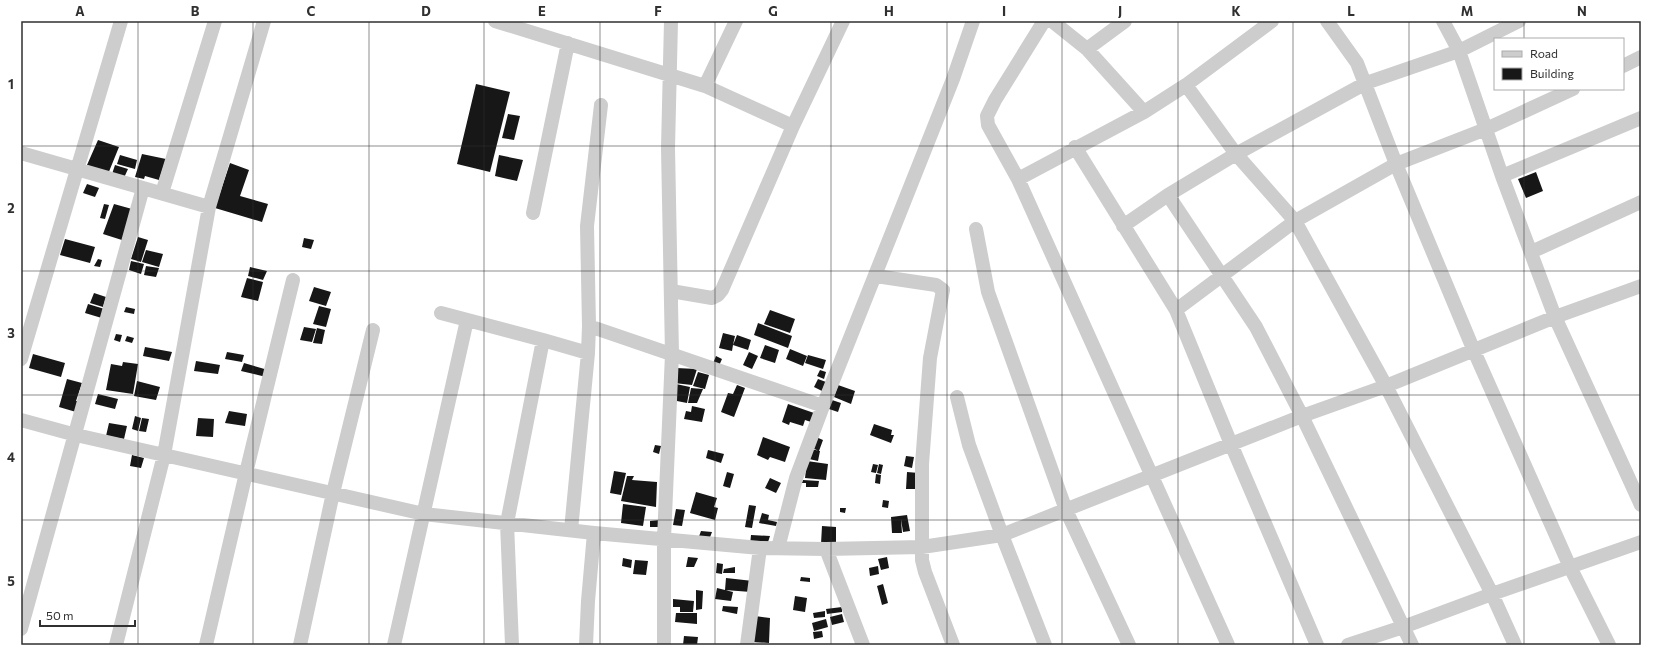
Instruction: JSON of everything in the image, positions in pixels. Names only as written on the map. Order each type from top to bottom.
[{"type":"street","points":[[21,359],[121,21]]},
{"type":"street","points":[[162,193],[215,21]]},
{"type":"street","points":[[116,645],[164,455],[209,207],[264,21]]},
{"type":"street","points":[[495,21],[705,86],[793,126]]},
{"type":"street","points":[[664,645],[664,539],[672,354],[668,148],[671,21]]},
{"type":"street","points":[[705,86],[736,21]]},
{"type":"street","points":[[671,291],[712,298],[718,295],[722,290],[793,126],[843,21]]},
{"type":"street","points":[[778,548],[796,478],[823,406],[876,276],[953,79],[973,21]]},
{"type":"street","points":[[1044,21],[995,100],[987,116],[988,125],[1018,179],[1228,645]]},
{"type":"street","points":[[1052,21],[1087,49],[1144,112]]},
{"type":"street","points":[[1087,49],[1125,21]]},
{"type":"street","points":[[1018,179],[1144,112],[1186,85],[1272,21]]},
{"type":"street","points":[[1327,21],[1357,62],[1396,164],[1474,351],[1570,567],[1609,645]]},
{"type":"street","points":[[1443,21],[1459,51],[1502,176],[1555,317],[1641,505]]},
{"type":"street","points":[[1123,226],[1168,195],[1236,154],[1366,83],[1459,51],[1519,21]]},
{"type":"street","points":[[533,213],[568,43]]},
{"type":"street","points":[[1624,66],[1641,58]]},
{"type":"street","points":[[1186,85],[1236,154],[1295,221],[1386,386],[1492,594],[1515,645]]},
{"type":"street","points":[[1176,310],[1295,221],[1396,164],[1486,129],[1571,90]]},
{"type":"street","points":[[571,530],[588,353],[589,326],[587,226],[601,105]]},
{"type":"street","points":[[1502,176],[1641,118]]},
{"type":"street","points":[[1075,148],[1176,310],[1231,444],[1317,645]]},
{"type":"street","points":[[21,153],[209,207]]},
{"type":"street","points":[[21,630],[143,188]]},
{"type":"street","points":[[1168,195],[1256,327],[1302,416],[1412,645]]},
{"type":"street","points":[[1531,252],[1641,202]]},
{"type":"street","points":[[976,228],[988,292],[1066,510],[1128,645]]},
{"type":"street","points":[[876,276],[936,285],[943,290],[930,358],[922,464],[922,547],[925,572],[953,645]]},
{"type":"street","points":[[206,645],[246,473],[294,280]]},
{"type":"street","points":[[21,420],[76,435],[424,514],[594,533],[760,548],[826,549],[922,547],[1002,535],[1302,416],[1386,386],[1555,317],[1640,290]]},
{"type":"street","points":[[441,313],[588,353]]},
{"type":"street","points":[[394,645],[467,320]]},
{"type":"street","points":[[589,326],[823,406]]},
{"type":"street","points":[[300,645],[333,493],[373,330]]},
{"type":"street","points":[[512,645],[507,523],[543,340]]},
{"type":"street","points":[[958,397],[969,445],[1045,645]]},
{"type":"street","points":[[586,645],[594,533]]},
{"type":"street","points":[[1348,645],[1403,627],[1641,542]]},
{"type":"street","points":[[747,645],[760,548]]},
{"type":"street","points":[[826,549],[863,645]]},
{"type":"building","points":[[476,84],[510,92],[490,172],[457,164]]},
{"type":"building","points":[[508,114],[520,116],[514,140],[502,138]]},
{"type":"building","points":[[98,140],[119,147],[108,174],[87,165]]},
{"type":"building","points":[[142,154],[166,159],[159,180],[145,176],[144,179],[135,177]]},
{"type":"building","points":[[120,155],[137,160],[135,169],[117,164]]},
{"type":"building","points":[[499,155],[523,160],[517,181],[495,176]]},
{"type":"building","points":[[230,163],[249,170],[240,196],[268,204],[262,222],[215,208]]},
{"type":"building","points":[[115,165],[128,169],[123,180],[111,177]]},
{"type":"building","points":[[1536,172],[1543,191],[1526,198],[1518,179]]},
{"type":"building","points":[[87,184],[99,188],[95,197],[83,193]]},
{"type":"building","points":[[104,204],[109,205],[105,219],[100,218]]},
{"type":"building","points":[[114,204],[132,209],[125,241],[103,234]]},
{"type":"building","points":[[138,237],[148,240],[141,262],[131,259]]},
{"type":"building","points":[[304,238],[314,240],[311,249],[302,247]]},
{"type":"building","points":[[65,239],[95,247],[90,263],[60,255]]},
{"type":"building","points":[[146,250],[163,254],[159,267],[142,262]]},
{"type":"building","points":[[98,259],[102,260],[100,267],[94,266]]},
{"type":"building","points":[[131,261],[144,264],[141,274],[129,270]]},
{"type":"building","points":[[146,266],[159,268],[156,277],[144,275]]},
{"type":"building","points":[[250,267],[267,271],[263,280],[248,276]]},
{"type":"building","points":[[247,278],[263,282],[258,301],[241,297]]},
{"type":"building","points":[[314,287],[331,292],[326,306],[309,301]]},
{"type":"building","points":[[94,293],[106,297],[103,307],[90,303]]},
{"type":"building","points":[[88,304],[108,310],[105,319],[85,313]]},
{"type":"building","points":[[319,306],[331,309],[326,327],[313,324]]},
{"type":"building","points":[[126,307],[135,309],[134,314],[124,312]]},
{"type":"building","points":[[770,310],[795,319],[790,333],[764,324]]},
{"type":"building","points":[[758,323],[792,336],[788,348],[754,335]]},
{"type":"building","points":[[304,327],[316,329],[312,342],[300,340]]},
{"type":"building","points":[[317,328],[325,330],[322,344],[313,343]]},
{"type":"building","points":[[723,333],[735,336],[732,351],[719,348]]},
{"type":"building","points":[[116,334],[122,335],[120,342],[114,340]]},
{"type":"building","points":[[737,335],[751,340],[748,350],[733,345]]},
{"type":"building","points":[[127,336],[134,338],[132,343],[125,341]]},
{"type":"building","points":[[765,345],[779,350],[775,363],[760,358]]},
{"type":"building","points":[[145,347],[172,352],[169,361],[143,356]]},
{"type":"building","points":[[790,349],[807,356],[803,366],[786,359]]},
{"type":"building","points":[[227,352],[244,355],[242,362],[225,359]]},
{"type":"building","points":[[749,352],[758,356],[752,369],[743,365]]},
{"type":"building","points":[[33,354],[65,363],[61,377],[29,368]]},
{"type":"building","points":[[808,355],[826,360],[823,369],[805,363]]},
{"type":"building","points":[[716,356],[722,359],[718,368],[712,366]]},
{"type":"building","points":[[196,361],[220,365],[218,374],[194,371]]},
{"type":"building","points":[[123,362],[138,364],[133,394],[106,390],[111,364],[122,366]]},
{"type":"building","points":[[244,363],[268,370],[266,377],[241,371]]},
{"type":"building","points":[[676,368],[697,369],[692,385],[674,383]]},
{"type":"building","points":[[820,370],[826,372],[824,379],[817,376]]},
{"type":"building","points":[[698,372],[709,375],[705,389],[693,386]]},
{"type":"building","points":[[67,379],[82,383],[76,401],[80,401],[76,412],[59,407]]},
{"type":"building","points":[[818,379],[826,382],[822,391],[814,387]]},
{"type":"building","points":[[137,381],[160,387],[156,400],[134,396]]},
{"type":"building","points":[[676,384],[690,387],[687,403],[672,400]]},
{"type":"building","points":[[737,385],[745,388],[734,417],[721,412],[728,393],[733,394]]},
{"type":"building","points":[[838,385],[855,391],[851,404],[834,397]]},
{"type":"building","points":[[691,388],[703,389],[697,403],[688,403]]},
{"type":"building","points":[[98,394],[118,399],[115,409],[95,404]]},
{"type":"building","points":[[832,400],[841,403],[838,412],[829,409]]},
{"type":"building","points":[[788,404],[814,413],[811,422],[805,420],[803,426],[790,422],[789,425],[782,422]]},
{"type":"building","points":[[692,406],[705,409],[702,422],[684,419],[686,411],[691,412]]},
{"type":"building","points":[[229,411],[247,414],[245,426],[225,423]]},
{"type":"building","points":[[135,416],[141,418],[138,431],[132,429]]},
{"type":"building","points":[[142,418],[149,419],[146,432],[139,431]]},
{"type":"building","points":[[198,418],[214,419],[213,437],[196,436]]},
{"type":"building","points":[[109,423],[127,426],[124,439],[106,436]]},
{"type":"building","points":[[874,424],[892,430],[891,435],[894,435],[891,443],[870,435]]},
{"type":"building","points":[[763,437],[790,447],[785,462],[770,457],[768,460],[757,455]]},
{"type":"building","points":[[816,437],[823,440],[819,451],[812,448]]},
{"type":"building","points":[[655,445],[661,446],[659,454],[653,452]]},
{"type":"building","points":[[811,449],[820,451],[818,461],[809,459]]},
{"type":"building","points":[[708,450],[724,454],[721,463],[706,458]]},
{"type":"building","points":[[132,455],[144,458],[141,468],[130,466]]},
{"type":"building","points":[[906,456],[914,457],[912,468],[904,466]]},
{"type":"building","points":[[807,461],[828,464],[826,480],[805,478]]},
{"type":"building","points":[[873,464],[878,465],[876,473],[871,472]]},
{"type":"building","points":[[879,464],[883,465],[881,474],[877,473]]},
{"type":"building","points":[[614,471],[626,473],[621,495],[610,493]]},
{"type":"building","points":[[727,472],[734,474],[730,488],[723,486]]},
{"type":"building","points":[[907,472],[919,473],[918,489],[906,489]]},
{"type":"building","points":[[876,474],[881,475],[880,484],[875,483]]},
{"type":"building","points":[[627,476],[634,476],[632,480],[657,482],[656,507],[621,501]]},
{"type":"building","points":[[770,478],[781,483],[776,493],[765,488]]},
{"type":"building","points":[[803,480],[819,481],[818,487],[806,487],[806,483],[802,483]]},
{"type":"building","points":[[696,492],[717,498],[714,507],[718,508],[715,520],[690,513]]},
{"type":"building","points":[[883,500],[889,501],[888,508],[882,507]]},
{"type":"building","points":[[623,504],[646,507],[643,526],[621,523]]},
{"type":"building","points":[[749,505],[756,506],[752,528],[745,527]]},
{"type":"building","points":[[840,508],[846,508],[845,513],[840,512]]},
{"type":"building","points":[[676,509],[685,510],[682,526],[673,525]]},
{"type":"building","points":[[762,513],[769,515],[768,520],[777,522],[776,526],[759,523]]},
{"type":"building","points":[[907,515],[910,531],[903,532],[901,519],[902,533],[892,533],[891,517]]},
{"type":"building","points":[[660,520],[660,527],[650,527],[650,521]]},
{"type":"building","points":[[822,526],[836,527],[836,545],[821,544]]},
{"type":"building","points":[[701,531],[712,532],[709,540],[698,539]]},
{"type":"building","points":[[751,535],[770,536],[766,548],[750,545]]},
{"type":"building","points":[[688,557],[698,558],[694,567],[686,567]]},
{"type":"building","points":[[887,557],[889,568],[881,570],[878,559]]},
{"type":"building","points":[[623,558],[632,560],[631,568],[622,566]]},
{"type":"building","points":[[635,560],[648,561],[646,575],[633,574]]},
{"type":"building","points":[[717,563],[723,564],[722,574],[716,573]]},
{"type":"building","points":[[878,566],[879,574],[870,576],[869,568]]},
{"type":"building","points":[[735,567],[735,573],[723,573],[724,569]]},
{"type":"building","points":[[801,577],[810,578],[810,582],[800,581]]},
{"type":"building","points":[[726,578],[753,581],[751,592],[725,590]]},
{"type":"building","points":[[883,584],[888,603],[882,605],[877,586]]},
{"type":"building","points":[[717,588],[733,592],[731,601],[715,599]]},
{"type":"building","points":[[696,590],[703,591],[702,609],[696,610]]},
{"type":"building","points":[[795,596],[807,598],[805,612],[793,610]]},
{"type":"building","points":[[673,599],[694,601],[693,612],[680,612],[680,607],[673,607]]},
{"type":"building","points":[[723,606],[738,607],[737,614],[722,611]]},
{"type":"building","points":[[842,607],[842,612],[827,614],[826,609]]},
{"type":"building","points":[[825,611],[825,617],[814,618],[813,613]]},
{"type":"building","points":[[676,613],[697,613],[697,624],[675,622]]},
{"type":"building","points":[[842,614],[844,622],[832,625],[830,617]]},
{"type":"building","points":[[755,616],[770,618],[769,643],[751,642]]},
{"type":"building","points":[[826,619],[828,627],[814,631],[812,623]]},
{"type":"building","points":[[822,631],[823,637],[814,639],[813,632]]},
{"type":"building","points":[[684,636],[698,637],[697,645],[683,645]]}]
